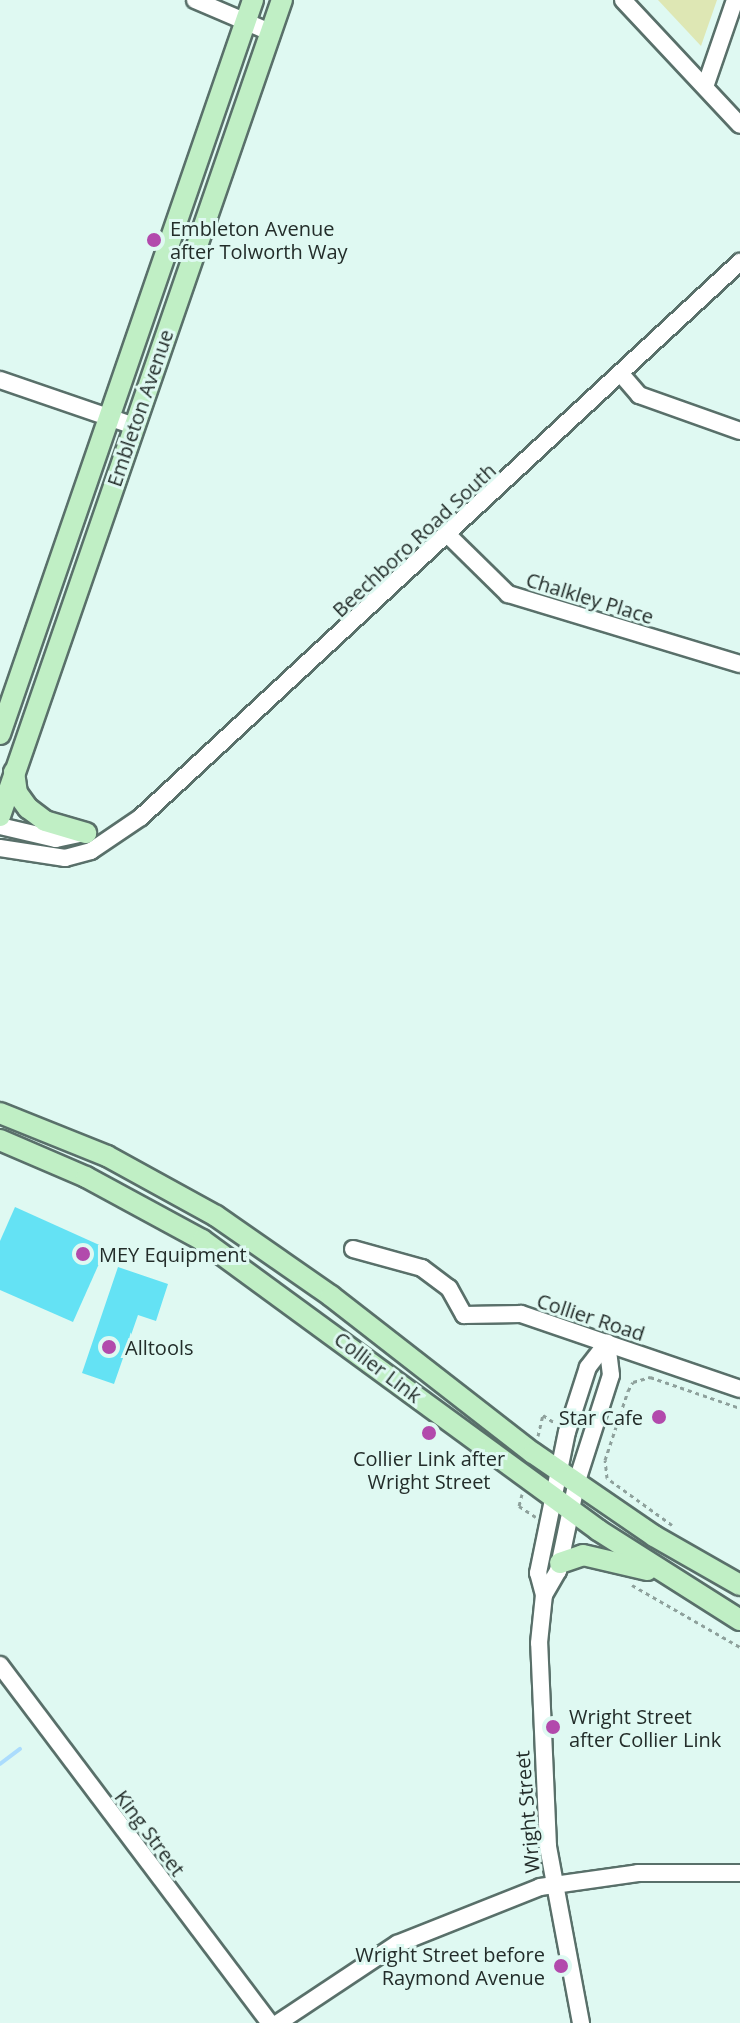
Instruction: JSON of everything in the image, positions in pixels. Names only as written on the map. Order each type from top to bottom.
[{"type":"main road","name":"Embleton Avenue","points":[[0,734],[251,1]]},
{"type":"main road","name":"Embleton Avenue","points":[[0,816],[280,5]]},
{"type":"main road","points":[[192,176],[220,137],[237,129]]},
{"type":"main road","points":[[13,694],[33,673],[42,654],[55,651]]},
{"type":"main road","points":[[14,772],[17,793],[28,808],[45,821],[96,835]]},
{"type":"main road","name":"Collier Link","points":[[0,1113],[107,1156],[216,1216],[558,1469],[654,1536],[740,1585]]},
{"type":"main road","name":"Collier Link","points":[[0,1140],[86,1177],[202,1240],[570,1510],[667,1576],[740,1620]]},
{"type":"main road","points":[[560,1563],[583,1555],[667,1576]]},
{"type":"street","points":[[195,0],[245,24],[270,32]]},
{"type":"street","points":[[623,0],[740,125]]},
{"type":"street","points":[[705,87],[735,0]]},
{"type":"street","points":[[251,1],[280,5]]},
{"type":"street","name":"Beechboro Road South","points":[[0,826],[56,839],[96,835],[157,804],[449,536],[740,262]]},
{"type":"street","points":[[621,374],[639,395],[740,431]]},
{"type":"street","points":[[0,380],[134,426]]},
{"type":"street","name":"Chalkley Place","points":[[449,536],[508,594],[740,664]]},
{"type":"street","name":"Beechboro Road South","points":[[0,848],[65,858],[91,851],[96,835]]},
{"type":"street","name":"Collier Road","points":[[353,1249],[422,1268],[449,1288],[464,1315],[521,1314],[740,1389]]},
{"type":"street","name":"Wright Street","points":[[581,2023],[554,1883],[541,1747],[544,1595],[538,1573],[551,1496],[588,1367],[607,1343]]},
{"type":"street","name":"Wright Street","points":[[544,1595],[560,1563],[577,1481],[611,1375],[607,1343]]},
{"type":"street","name":"King Street","points":[[0,1665],[270,2023]]},
{"type":"street","points":[[278,2023],[327,1987],[432,1926],[554,1883],[638,1873],[740,1873]]},
{"type":"path","points":[[684,1533],[607,1478],[605,1460],[633,1382],[650,1377],[740,1408]]},
{"type":"path","points":[[619,1578],[740,1647]]},
{"type":"green space","points":[[658,0],[717,0],[701,46]]},
{"type":"building","points":[[15,1207],[106,1248],[73,1322],[0,1290],[0,1241]]},
{"type":"building","name":"Alltools","points":[[118,1267],[168,1284],[156,1321],[138,1315],[114,1384],[82,1373]]},
{"type":"waterway","points":[[0,1764],[20,1749]]},
{"type":"place","name":"Embleton Avenue after Tolworth Way","points":[[154,240]]},
{"type":"place","name":"MEY Equipment","points":[[83,1254]]},
{"type":"place","name":"Alltools","points":[[109,1347]]},
{"type":"place","name":"Star Cafe","points":[[659,1417]]},
{"type":"place","name":"Collier Link after Wright Street","points":[[429,1433]]},
{"type":"place","name":"Wright Street after Collier Link","points":[[553,1727]]},
{"type":"place","name":"Wright Street before Raymond Avenue","points":[[561,1966]]}]
